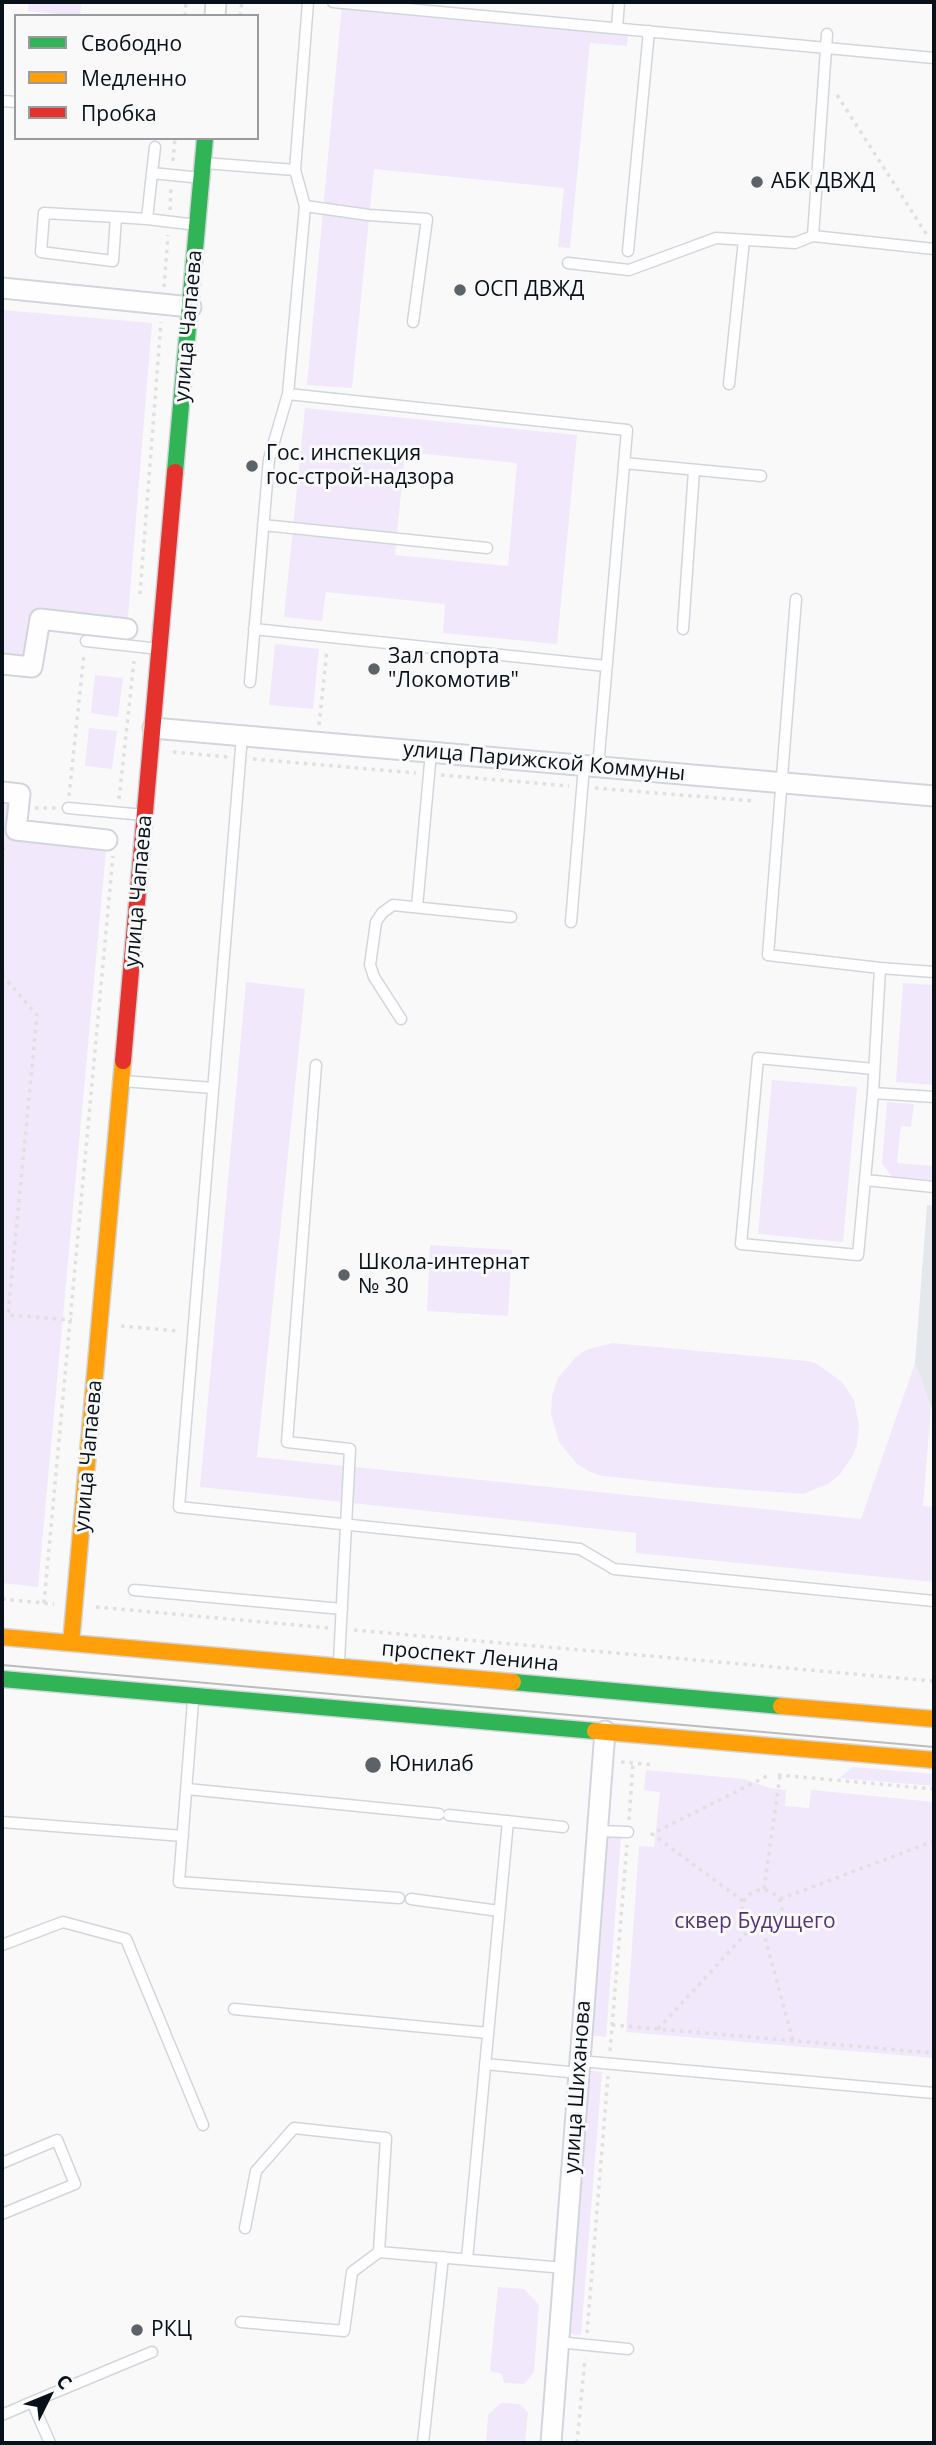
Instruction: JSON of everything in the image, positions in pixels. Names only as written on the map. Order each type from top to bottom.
[{"type":"main road","name":"улица Чапаева","points":[[69,1673],[205,140]]},
{"type":"main road","name":"проспект Ленина","points":[[2,1637],[934,1719]]},
{"type":"main road","points":[[2,1679],[69,1673],[194,1696],[934,1760]]},
{"type":"street","points":[[2,288],[191,307]]},
{"type":"street","points":[[2,664],[32,667],[40,619],[131,637]]},
{"type":"street","name":"улица Парижской Коммуны","points":[[153,728],[934,796]]},
{"type":"street","points":[[2,792],[20,794],[16,830],[110,847]]},
{"type":"street","name":"улица Шиханова","points":[[551,2443],[604,1731]]},
{"type":"lane","points":[[250,682],[269,459],[288,394],[305,206],[295,170],[309,2]]},
{"type":"lane","points":[[333,2],[934,58]]},
{"type":"lane","points":[[617,28],[619,2]]},
{"type":"lane","points":[[628,251],[649,32]]},
{"type":"lane","points":[[813,236],[827,34]]},
{"type":"lane","points":[[147,219],[155,147]]},
{"type":"lane","points":[[152,173],[172,176],[203,170],[295,170]]},
{"type":"lane","points":[[305,206],[369,215],[427,219],[413,322]]},
{"type":"lane","points":[[116,217],[113,261],[41,252],[44,213],[116,217],[147,219],[198,225]]},
{"type":"lane","points":[[568,263],[629,270],[716,238],[796,243],[813,236],[934,249]]},
{"type":"lane","points":[[729,384],[744,240]]},
{"type":"lane","points":[[288,394],[627,430],[606,666],[591,766],[582,787],[570,922]]},
{"type":"lane","points":[[624,463],[761,476]]},
{"type":"lane","points":[[683,629],[694,470]]},
{"type":"lane","points":[[263,525],[487,548]]},
{"type":"lane","points":[[796,599],[768,955],[934,972]]},
{"type":"lane","points":[[254,629],[606,666]]},
{"type":"lane","points":[[86,641],[131,637],[160,649]]},
{"type":"lane","points":[[242,736],[179,1507],[580,1549],[614,1569],[934,1601]]},
{"type":"lane","points":[[417,907],[431,752]]},
{"type":"lane","points":[[68,808],[145,815]]},
{"type":"lane","points":[[401,1019],[374,977],[370,965],[376,922],[382,914],[393,905],[510,917]]},
{"type":"lane","points":[[874,1069],[758,1058],[741,1244],[858,1255],[873,1093],[880,968]]},
{"type":"lane","points":[[316,1065],[287,1442],[350,1449],[339,1665]]},
{"type":"lane","points":[[122,1081],[213,1088]]},
{"type":"lane","points":[[873,1093],[934,1097]]},
{"type":"lane","points":[[865,1180],[934,1187]]},
{"type":"lane","points":[[134,1590],[342,1609]]},
{"type":"lane","points":[[194,1696],[179,1882],[398,1898]]},
{"type":"lane","points":[[187,1789],[563,1827]]},
{"type":"lane","points":[[467,2259],[508,1821]]},
{"type":"lane","points":[[2,1822],[183,1836]]},
{"type":"lane","points":[[597,1831],[628,1832]]},
{"type":"lane","points":[[411,1899],[499,1911]]},
{"type":"lane","points":[[2,1945],[63,1922],[126,1939],[203,2125]]},
{"type":"lane","points":[[234,2009],[488,2033]]},
{"type":"lane","points":[[485,2064],[579,2067],[610,2064],[934,2093]]},
{"type":"lane","points":[[245,2228],[256,2171],[294,2129],[386,2138],[379,2252]]},
{"type":"lane","points":[[2,2163],[57,2140],[75,2184],[2,2214]]},
{"type":"lane","points":[[241,2322],[344,2331],[352,2272],[379,2252],[564,2268]]},
{"type":"lane","points":[[423,2443],[443,2257]]},
{"type":"lane","points":[[558,2342],[628,2348]]},
{"type":"lane","points":[[2,2415],[152,2352]]},
{"type":"lane","points":[[33,2402],[50,2443]]},
{"type":"path","points":[[824,76],[927,234]]},
{"type":"path","points":[[139,603],[175,140]]},
{"type":"path","points":[[319,725],[329,636]]},
{"type":"path","points":[[118,812],[131,637]]},
{"type":"path","points":[[68,808],[86,641]]},
{"type":"path","points":[[168,752],[780,803]]},
{"type":"path","points":[[44,1603],[72,1320],[110,847]]},
{"type":"path","points":[[2,975],[37,1015],[8,1315],[72,1320]]},
{"type":"path","points":[[118,1326],[193,1333]]},
{"type":"path","points":[[2,1599],[934,1681]]},
{"type":"path","points":[[603,1760],[661,1765]]},
{"type":"path","points":[[577,2443],[633,1763]]},
{"type":"path","points":[[757,1773],[934,1789]]},
{"type":"path","points":[[743,1902],[652,1834],[771,1774]]},
{"type":"path","points":[[764,1889],[780,1776]]},
{"type":"path","points":[[780,1899],[934,1841]]},
{"type":"path","points":[[764,1889],[770,1891],[780,1899],[780,1919],[776,1925],[763,1930],[752,1927],[742,1915],[743,1902],[751,1892],[764,1889]]},
{"type":"path","points":[[658,2029],[752,1927]]},
{"type":"path","points":[[763,1930],[793,2041]]},
{"type":"path","points":[[612,2025],[934,2053]]},
{"type":"shaded area","points":[[927,1205],[934,1206],[934,1407],[931,1407],[915,1363]]},
{"type":"green space","points":[[29,2],[81,2],[80,14],[28,11]]},
{"type":"green space","points":[[342,4],[628,33],[627,46],[590,43],[570,248],[558,247],[564,188],[374,169],[352,388],[307,385]]},
{"type":"green space","points":[[2,310],[152,323],[127,629],[40,619],[32,667],[2,664]]},
{"type":"green space","points":[[305,408],[577,435],[557,644],[443,633],[445,604],[326,592],[322,621],[284,617]],"holes":[[[405,452],[517,463],[508,566],[395,555]]]},
{"type":"green space","points":[[275,644],[319,649],[313,709],[269,705]]},
{"type":"green space","points":[[95,675],[123,678],[118,717],[91,713]]},
{"type":"green space","points":[[89,728],[117,731],[112,769],[85,766]]},
{"type":"green space","points":[[2,792],[20,794],[16,829],[107,840],[38,1587],[2,1583]]},
{"type":"green space","points":[[246,982],[305,989],[257,1457],[861,1519],[915,1363],[931,1407],[923,1506],[934,1507],[934,1582],[636,1553],[636,1533],[200,1487]]},
{"type":"green space","points":[[903,983],[934,985],[934,1085],[896,1082]]},
{"type":"green space","points":[[772,1080],[857,1087],[843,1242],[758,1234]]},
{"type":"green space","points":[[887,1102],[914,1104],[911,1127],[901,1126],[897,1163],[934,1166],[934,1180],[891,1176],[882,1163]]},
{"type":"green space","points":[[430,1245],[512,1250],[508,1316],[427,1311]]},
{"type":"green space","points":[[612,1343],[817,1364],[842,1382],[854,1400],[859,1425],[857,1445],[852,1457],[840,1474],[828,1484],[803,1494],[709,1487],[603,1476],[590,1472],[577,1464],[559,1442],[551,1414],[552,1396],[558,1378],[576,1357],[586,1350]]},
{"type":"green space","points":[[853,1767],[934,1774],[934,1786],[839,1778]]},
{"type":"green space","name":"сквер Будущего","points":[[646,1770],[744,1779],[770,1788],[786,1790],[785,1806],[809,1808],[811,1790],[934,1802],[934,2058],[626,2032],[639,1846],[654,1847],[660,1792],[644,1790]]},
{"type":"green space","points":[[604,1836],[621,1837],[606,2037],[590,2035]]},
{"type":"green space","points":[[586,2070],[602,2072],[581,2335],[567,2334]]},
{"type":"green space","points":[[498,2287],[524,2289],[539,2305],[534,2372],[524,2384],[504,2383],[502,2374],[490,2371]]},
{"type":"green space","points":[[501,2403],[519,2404],[528,2412],[525,2443],[486,2443],[488,2415]]},
{"type":"tram line","points":[[2,1665],[934,1747]]},
{"type":"traffic: fast","points":[[175,472],[205,140]]},
{"type":"traffic: fast","points":[[2,1679],[595,1731]]},
{"type":"traffic: fast","points":[[513,1682],[781,1706]]},
{"type":"traffic: slow","points":[[71,1643],[123,1061]]},
{"type":"traffic: slow","points":[[2,1637],[513,1682]]},
{"type":"traffic: slow","points":[[781,1706],[934,1719]]},
{"type":"traffic: slow","points":[[595,1731],[934,1760]]},
{"type":"traffic: jam","points":[[123,1061],[175,472]]},
{"type":"place","name":"АБК ДВЖД","points":[[757,182]]},
{"type":"place","name":"ОСП ДВЖД","points":[[460,290]]},
{"type":"place","name":"Гос. инспекция гос-строй-надзора","points":[[252,466]]},
{"type":"place","name":"Зал спорта \"Локомотив\"","points":[[374,669]]},
{"type":"place","name":"Школа-интернат № 30","points":[[344,1275]]},
{"type":"place","name":"Юнилаб","points":[[373,1765]]},
{"type":"place","name":"РКЦ","points":[[137,2330]]}]
